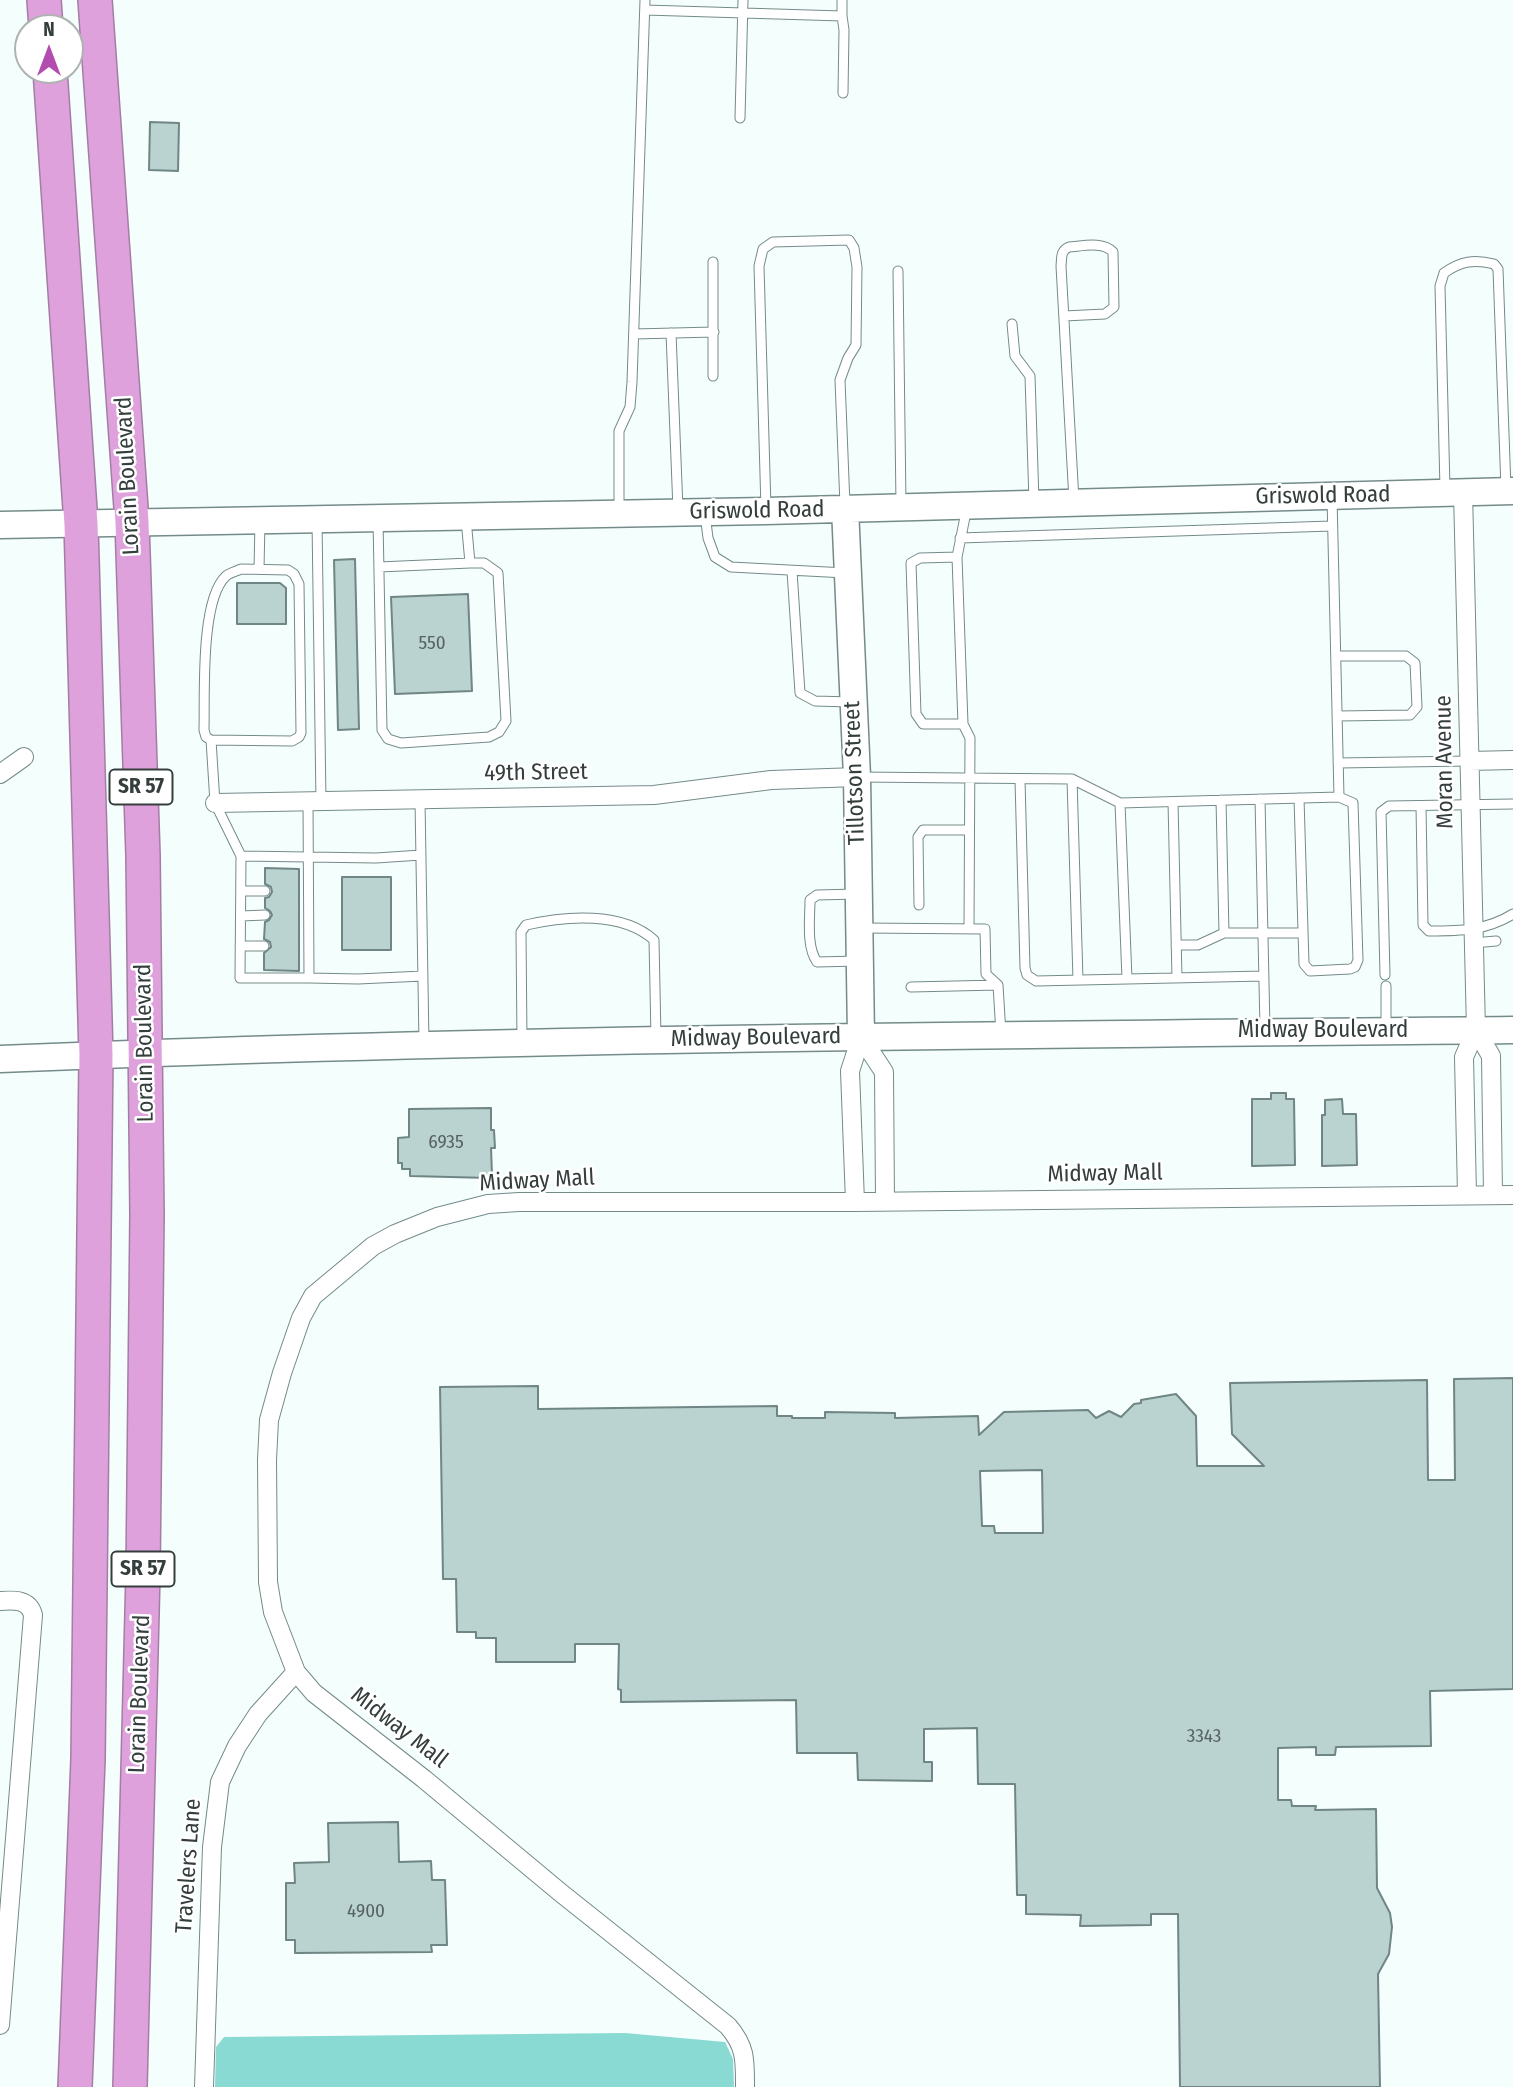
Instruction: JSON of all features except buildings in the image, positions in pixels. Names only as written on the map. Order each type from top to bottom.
[{"type":"highway","name":"Lorain Boulevard","points":[[95,0],[132,522],[141,765],[147,1214],[143,1573],[130,2087]]},
{"type":"highway","name":"SR 57","points":[[51,84],[81,524],[96,1055],[88,1759],[75,2087]]},
{"type":"street","name":"Griswold Road","points":[[0,525],[678,513],[1509,491]]},
{"type":"street","name":"Moran Avenue","points":[[1454,492],[1469,761],[1476,1030],[1464,1057],[1467,1195]]},
{"type":"street","name":"Tillotson Street","points":[[845,509],[857,777],[860,961],[861,1037],[850,1071],[855,1202]]},
{"type":"street","points":[[0,774],[24,757]]},
{"type":"street","points":[[1469,761],[1513,760]]},
{"type":"street","name":"49th Street","points":[[215,803],[654,795],[771,780],[857,777]]},
{"type":"street","name":"Moran Avenue","points":[[1476,1030],[1491,1056],[1493,1195]]},
{"type":"street","name":"Midway Boulevard","points":[[0,1059],[145,1052],[656,1040],[1513,1030]]},
{"type":"street","points":[[861,1037],[884,1072],[885,1201]]},
{"type":"street","points":[[1493,1195],[1513,1195]]},
{"type":"street","name":"Midway Mall","points":[[745,2087],[744,2051],[727,2026],[314,1693],[296,1672],[277,1626],[270,1594],[267,1471],[269,1420],[301,1318],[320,1288],[373,1246],[395,1234],[436,1217],[488,1204],[1493,1195]]},
{"type":"street","points":[[0,1601],[15,1600],[30,1606],[33,1615],[0,2025]]},
{"type":"street","name":"Travelers Lane","points":[[204,2087],[212,1847],[220,1782],[237,1746],[258,1714],[296,1672]]},
{"type":"lane","points":[[740,118],[743,0]]},
{"type":"lane","points":[[842,0],[843,93]]},
{"type":"lane","points":[[619,514],[619,431],[630,407],[634,334],[645,5],[743,13],[842,16]]},
{"type":"lane","points":[[766,511],[759,266],[763,249],[773,242],[849,240],[854,248],[857,267],[856,345],[840,380],[845,509]]},
{"type":"lane","points":[[1064,316],[1105,314],[1114,307],[1111,248],[1104,246],[1064,249],[1061,266],[1074,502]]},
{"type":"lane","points":[[1454,492],[1440,286],[1444,273],[1457,264],[1470,261],[1494,264],[1498,269],[1509,491]]},
{"type":"lane","points":[[713,262],[713,376]]},
{"type":"lane","points":[[898,271],[902,507]]},
{"type":"lane","points":[[1012,324],[1015,356],[1030,376],[1034,503]]},
{"type":"lane","points":[[634,334],[714,332]]},
{"type":"lane","points":[[671,333],[678,513]]},
{"type":"lane","points":[[1332,496],[1339,797]]},
{"type":"lane","points":[[967,505],[957,557],[963,724],[970,738],[969,929]]},
{"type":"lane","points":[[704,512],[708,538],[715,557],[731,567],[848,573]]},
{"type":"lane","points":[[466,516],[470,563]]},
{"type":"lane","points":[[378,518],[382,730],[388,739],[401,743],[489,737],[499,732],[506,721],[498,573],[484,563],[379,567]]},
{"type":"lane","points":[[309,978],[304,946],[304,891],[314,802],[317,519]]},
{"type":"lane","points":[[259,569],[260,520]]},
{"type":"lane","points":[[960,538],[1332,526]]},
{"type":"lane","points":[[957,557],[920,558],[911,562],[916,714],[923,724],[963,724]]},
{"type":"lane","points":[[241,569],[259,569],[288,570],[294,574],[299,584],[302,733],[292,741],[211,740],[206,737],[204,730],[209,618],[226,576],[241,569]]},
{"type":"lane","points":[[792,571],[800,693],[815,701],[853,702]]},
{"type":"lane","points":[[1336,656],[1406,656],[1415,663],[1417,707],[1410,715],[1337,716]]},
{"type":"lane","points":[[211,740],[215,803],[241,856],[240,978],[358,979],[423,976]]},
{"type":"lane","points":[[1338,763],[1469,761]]},
{"type":"lane","points":[[857,777],[1072,779],[1120,803],[1173,802],[1221,800],[1261,799],[1299,798],[1339,797],[1353,803],[1358,960],[1350,970],[1310,971],[1306,968],[1299,798]]},
{"type":"lane","points":[[1072,779],[1078,980]]},
{"type":"lane","points":[[1020,780],[1027,975],[1036,981],[1264,976]]},
{"type":"lane","points":[[1261,799],[1265,1031]]},
{"type":"lane","points":[[420,800],[424,1045]]},
{"type":"lane","points":[[1221,800],[1224,933]]},
{"type":"lane","points":[[1173,802],[1177,978]]},
{"type":"lane","points":[[1120,803],[1127,979]]},
{"type":"lane","points":[[1385,975],[1381,812],[1389,806],[1513,804]]},
{"type":"lane","points":[[1421,806],[1423,925],[1429,932],[1496,941]]},
{"type":"lane","points":[[919,905],[918,837],[923,830],[969,830]]},
{"type":"lane","points":[[241,856],[376,858],[421,855]]},
{"type":"lane","points":[[241,891],[265,891]]},
{"type":"lane","points":[[859,894],[817,895],[810,900],[810,922],[811,953],[817,962],[860,961]]},
{"type":"lane","points":[[1473,937],[1513,914]]},
{"type":"lane","points":[[241,916],[265,915]]},
{"type":"lane","points":[[522,1043],[521,932],[526,925],[551,919],[596,919],[622,924],[644,931],[654,940],[656,1040]]},
{"type":"lane","points":[[859,928],[985,929],[986,974],[998,985],[1001,1035]]},
{"type":"lane","points":[[1176,945],[1198,945],[1224,933],[1303,933]]},
{"type":"lane","points":[[240,946],[264,946]]},
{"type":"lane","points":[[911,987],[998,985]]},
{"type":"lane","points":[[1386,986],[1386,1031]]},
{"type":"shaded area","points":[[625,2033],[725,2042],[733,2059],[734,2087],[215,2087],[216,2047],[224,2037]]}]
